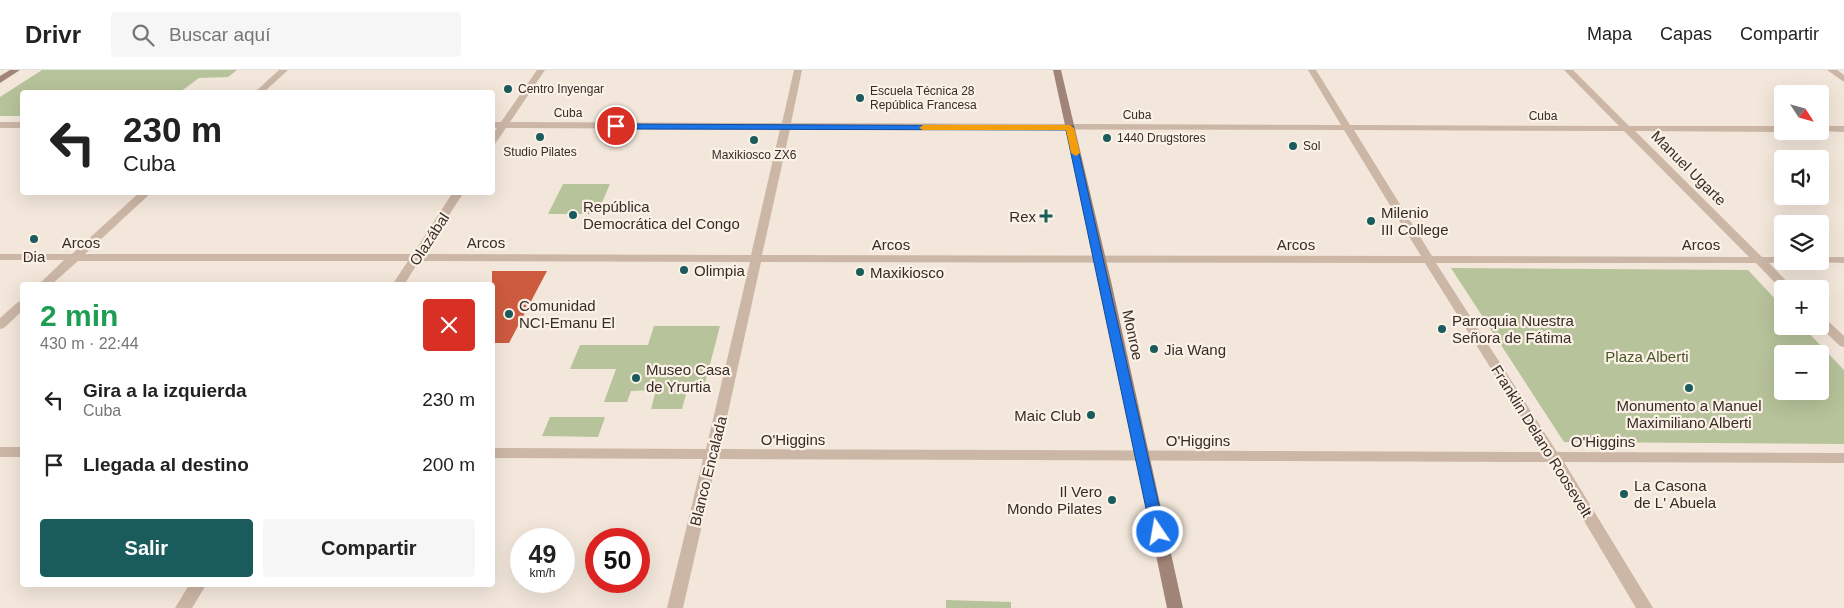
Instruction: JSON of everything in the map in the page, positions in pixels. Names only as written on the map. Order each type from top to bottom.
[{"type":"main road","points":[[0,80],[16,70]]},
{"type":"main road","name":"Monroe","points":[[1057,70],[1175,608]]},
{"type":"street","points":[[261,90],[284,70]]},
{"type":"street","points":[[495,138],[541,70]]},
{"type":"street","name":"Blanco Encalada","points":[[675,608],[716,438],[798,70]]},
{"type":"street","name":"Franklin Delano Roosevelt","points":[[1312,70],[1427,258],[1554,458],[1645,608]]},
{"type":"street","name":"Manuel Ugarte","points":[[1568,70],[1779,280]]},
{"type":"street","points":[[1831,70],[1844,79]]},
{"type":"street","points":[[0,125],[20,125]]},
{"type":"street","name":"Cuba","points":[[495,125],[786,128],[1347,127],[1774,129]]},
{"type":"street","points":[[1829,129],[1844,129]]},
{"type":"street","points":[[47,282],[144,195]]},
{"type":"street","name":"Olazábal","points":[[400,282],[458,195]]},
{"type":"street","name":"Arcos","points":[[0,257],[1774,260]]},
{"type":"street","points":[[1829,260],[1844,260]]},
{"type":"street","points":[[0,325],[20,307]]},
{"type":"street","points":[[1829,329],[1844,343]]},
{"type":"street","points":[[0,452],[20,452]]},
{"type":"street","name":"O'Higgins","points":[[495,453],[1844,458]]},
{"type":"street","points":[[183,608],[197,587]]},
{"type":"green space","points":[[42,70],[237,70],[228,77],[199,78],[183,90],[20,90],[20,116],[0,116],[0,97]]},
{"type":"green space","points":[[563,184],[610,184],[597,214],[548,214]]},
{"type":"green space","name":"Plaza Alberti","points":[[1451,268],[1748,270],[1774,298],[1774,335],[1811,335],[1820,345],[1774,345],[1774,400],[1829,400],[1829,354],[1844,370],[1844,444],[1564,442]]},
{"type":"green space","points":[[654,326],[720,326],[703,391],[687,391],[682,409],[651,409],[656,390],[631,391],[627,402],[604,402],[616,369],[570,369],[580,345],[648,345]]},
{"type":"green space","points":[[550,417],[605,417],[598,437],[542,436]]},
{"type":"green space","points":[[946,600],[1011,602],[1011,608],[946,608]]},
{"type":"building","name":"Comunidad NCI-Emanu El","points":[[492,271],[547,271],[509,343],[495,343],[495,282],[492,282]]},
{"type":"slow traffic","points":[[923,128],[1070,128],[1076,153]]},
{"type":"place","name":"Centro Inyengar","points":[[508,89]]},
{"type":"place","name":"Escuela Técnica 28 República Francesa","points":[[860,98]]},
{"type":"place","name":"Studio Pilates","points":[[540,137]]},
{"type":"place","name":"1440 Drugstores","points":[[1107,138]]},
{"type":"place","name":"Maxikiosco ZX6","points":[[754,140]]},
{"type":"place","name":"Sol","points":[[1293,146]]},
{"type":"place","name":"República Democrática del Congo","points":[[573,215]]},
{"type":"place","name":"Rex","points":[[1046,216]]},
{"type":"place","name":"Milenio III College","points":[[1371,221]]},
{"type":"place","name":"Dia","points":[[34,239]]},
{"type":"place","name":"Olimpia","points":[[684,270]]},
{"type":"place","name":"Maxikiosco","points":[[860,272]]},
{"type":"place","name":"Comunidad NCI-Emanu El","points":[[509,314]]},
{"type":"place","name":"Parroquia Nuestra Señora de Fátima","points":[[1442,329]]},
{"type":"place","name":"Jia Wang","points":[[1154,349]]},
{"type":"place","name":"Museo Casa de Yrurtia","points":[[636,378]]},
{"type":"place","name":"Monumento a Manuel Maximiliano Alberti","points":[[1689,388]]},
{"type":"place","name":"Maic Club","points":[[1091,415]]},
{"type":"place","name":"La Casona de L' Abuela","points":[[1624,494]]},
{"type":"place","name":"Il Vero Mondo Pilates","points":[[1112,500]]},
{"type":"route","points":[[616,126],[1070,128],[1105,281],[1158,532]]}]
